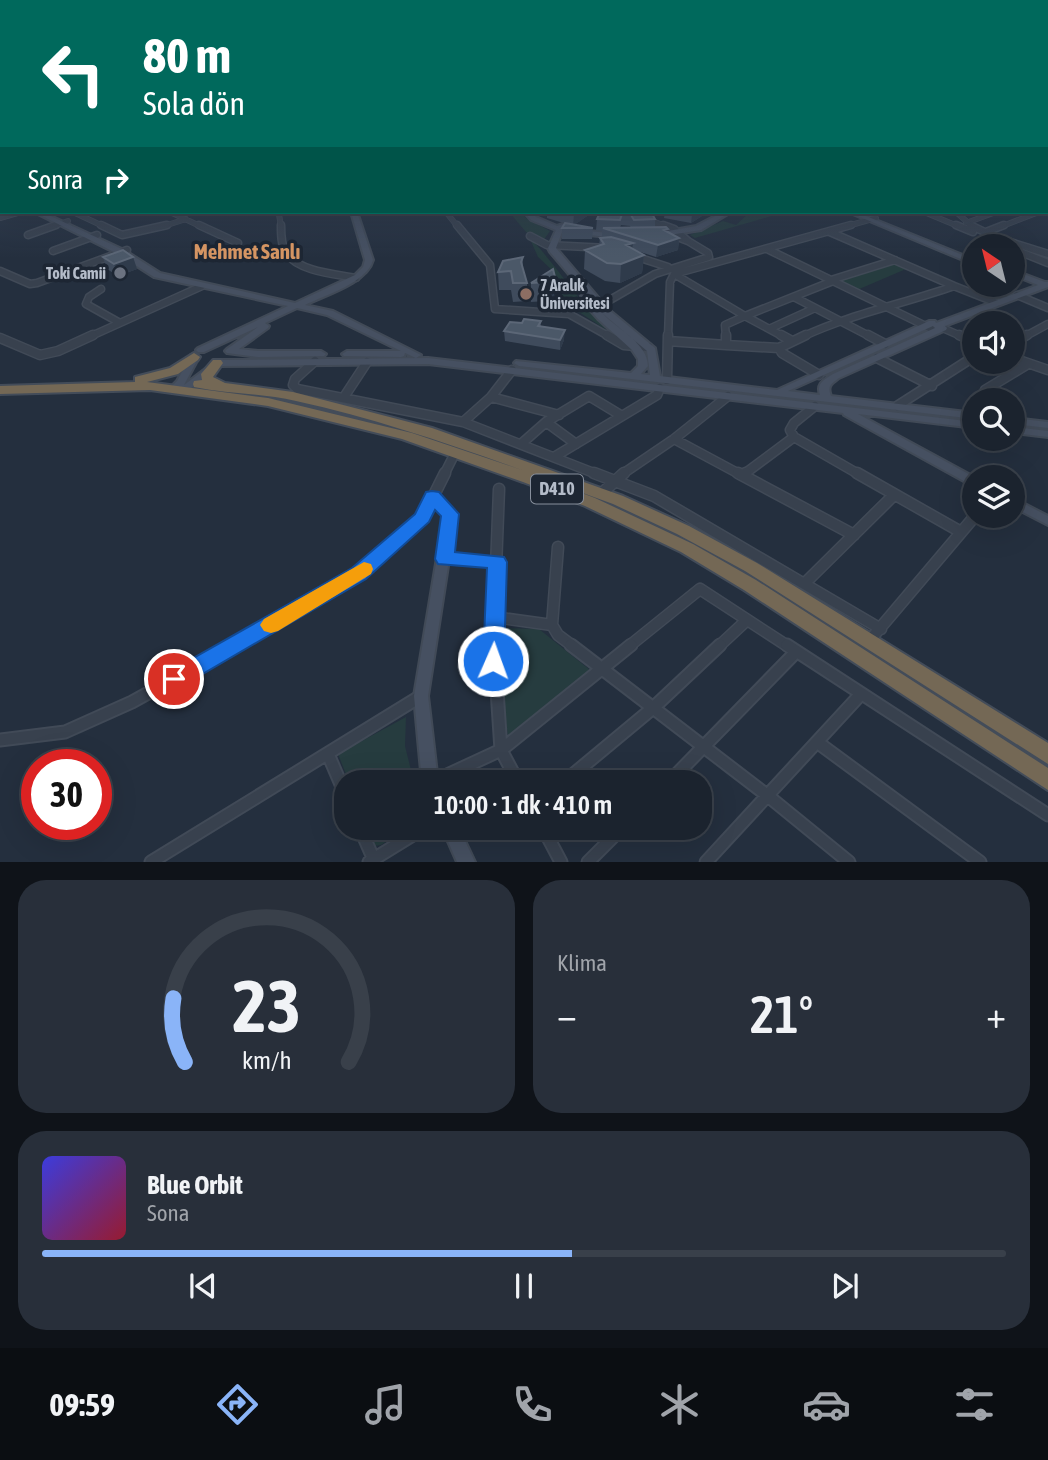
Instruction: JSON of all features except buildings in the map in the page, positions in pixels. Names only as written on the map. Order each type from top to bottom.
[{"type":"highway","points":[[140,380],[174,371],[198,354]]},
{"type":"highway","points":[[216,363],[207,374],[207,379],[231,386]]},
{"type":"highway","name":"D410","points":[[0,383],[140,380],[311,410],[407,436],[590,502],[687,548],[750,585],[1048,780]]},
{"type":"highway","name":"D410","points":[[0,390],[108,386],[231,386],[326,403],[415,427],[607,487],[876,635],[1048,754]]},
{"type":"street","points":[[42,214],[93,236],[163,272],[305,304],[330,313],[416,355]]},
{"type":"street","points":[[50,214],[64,223]]},
{"type":"street","points":[[77,214],[122,235],[148,231],[186,219]]},
{"type":"street","points":[[175,214],[238,243]]},
{"type":"street","points":[[279,214],[286,253],[293,260],[312,268],[356,278]]},
{"type":"street","points":[[182,386],[216,363],[227,359],[230,351],[258,330],[356,278],[367,268],[369,260],[355,214]]},
{"type":"street","points":[[182,386],[198,354],[365,278],[374,268],[376,259],[361,214]]},
{"type":"street","points":[[448,214],[490,265],[495,309],[569,314],[613,340],[636,348],[648,347]]},
{"type":"street","points":[[529,214],[533,219],[559,227],[623,235]]},
{"type":"street","points":[[671,232],[699,223],[715,214]]},
{"type":"street","points":[[647,234],[708,224],[725,214]]},
{"type":"street","points":[[858,214],[962,252]]},
{"type":"street","points":[[865,214],[962,257]]},
{"type":"street","points":[[929,214],[977,234]]},
{"type":"street","points":[[958,214],[967,223],[986,232],[1048,254]]},
{"type":"street","points":[[967,223],[991,214]]},
{"type":"street","points":[[986,232],[1031,214]]},
{"type":"street","points":[[554,457],[657,395],[668,341],[670,282],[674,274],[874,219]]},
{"type":"street","points":[[28,235],[64,223]]},
{"type":"street","points":[[549,245],[559,227]]},
{"type":"street","points":[[595,305],[655,274],[706,259],[710,255],[671,232]]},
{"type":"street","points":[[671,232],[688,240]]},
{"type":"street","points":[[830,232],[998,303]]},
{"type":"street","points":[[52,251],[93,236]]},
{"type":"street","points":[[530,236],[549,245],[594,244],[620,251]]},
{"type":"street","points":[[549,245],[595,305],[636,348],[643,359],[643,366],[634,376]]},
{"type":"street","points":[[767,248],[887,307],[962,337]]},
{"type":"street","points":[[595,305],[656,270],[700,258],[703,250]]},
{"type":"street","points":[[124,251],[157,275],[202,286],[305,304]]},
{"type":"street","points":[[0,271],[30,284],[124,251]]},
{"type":"street","points":[[656,270],[630,254],[668,267]]},
{"type":"street","points":[[1026,254],[1048,263]]},
{"type":"street","points":[[726,345],[725,325],[832,281],[895,260]]},
{"type":"street","points":[[674,274],[792,341]]},
{"type":"street","points":[[1026,278],[1043,286]]},
{"type":"street","points":[[0,338],[40,355],[58,351],[202,286]]},
{"type":"street","points":[[779,348],[838,320],[954,286]]},
{"type":"street","points":[[1026,292],[1043,286]]},
{"type":"street","points":[[101,289],[89,297],[86,304],[120,323]]},
{"type":"street","points":[[794,297],[885,344]]},
{"type":"street","points":[[778,392],[885,344],[1010,298]]},
{"type":"street","points":[[1024,298],[1048,308]]},
{"type":"street","points":[[595,305],[648,347],[661,382]]},
{"type":"street","points":[[769,328],[816,309]]},
{"type":"street","points":[[1025,336],[1048,324]]},
{"type":"street","points":[[935,327],[825,383],[823,389],[828,398],[841,409],[962,475]]},
{"type":"street","points":[[668,341],[779,348],[818,375]]},
{"type":"street","points":[[198,354],[219,346],[230,351],[258,354],[451,356],[634,376],[728,396],[962,423]]},
{"type":"street","points":[[198,354],[200,364],[428,361],[778,392],[962,414]]},
{"type":"street","points":[[877,358],[932,386]]},
{"type":"street","points":[[315,362],[295,379],[293,385],[297,389],[463,422],[554,457],[607,487],[654,496],[805,583],[876,635],[964,528]]},
{"type":"street","points":[[344,397],[367,362]]},
{"type":"street","points":[[1025,363],[1048,370]]},
{"type":"street","points":[[988,388],[1028,364]]},
{"type":"street","points":[[898,406],[962,365]]},
{"type":"street","points":[[463,422],[491,397],[512,370]]},
{"type":"street","points":[[815,407],[810,396],[811,380],[818,375]]},
{"type":"street","points":[[521,444],[546,422],[589,396],[622,416]]},
{"type":"street","points":[[607,487],[728,396]]},
{"type":"street","points":[[491,397],[559,415]]},
{"type":"street","points":[[815,407],[794,423],[790,430],[794,436],[961,532]]},
{"type":"street","points":[[546,422],[576,444]]},
{"type":"street","points":[[1025,422],[1048,425]]},
{"type":"street","points":[[1025,431],[1048,434]]},
{"type":"street","points":[[743,475],[794,436]]},
{"type":"street","points":[[674,439],[853,535]]},
{"type":"street","points":[[0,740],[65,732],[132,702],[359,573],[423,517],[455,453]]},
{"type":"street","points":[[499,489],[493,661],[501,750],[512,770]]},
{"type":"street","points":[[805,583],[894,495]]},
{"type":"street","points":[[430,770],[421,696],[445,559],[450,514],[432,497]]},
{"type":"street","points":[[1025,509],[1048,521]]},
{"type":"street","points":[[558,547],[552,625],[558,635],[703,749],[768,796],[849,862]]},
{"type":"street","points":[[445,559],[497,562]]},
{"type":"street","points":[[457,770],[501,750],[699,589],[1048,815]]},
{"type":"street","points":[[495,617],[552,625]]},
{"type":"street","points":[[578,770],[653,708],[747,620]]},
{"type":"street","points":[[681,770],[796,652]]},
{"type":"street","points":[[706,862],[861,694]]},
{"type":"street","points":[[151,862],[421,696]]},
{"type":"street","points":[[817,742],[980,862]]},
{"type":"street","points":[[328,754],[335,770]]},
{"type":"street","points":[[365,840],[373,860],[405,840]]},
{"type":"street","points":[[456,840],[466,862]]},
{"type":"street","points":[[549,840],[561,862]]},
{"type":"street","points":[[588,862],[610,840]]},
{"type":"green space","points":[[511,214],[523,214],[550,231],[543,241],[526,232]]},
{"type":"green space","points":[[748,214],[779,214],[695,238],[690,235],[723,221],[736,225]]},
{"type":"green space","points":[[529,237],[585,305],[606,326],[605,329],[562,301],[553,271],[538,257]]},
{"type":"green space","points":[[895,263],[906,269],[857,290],[839,281]]},
{"type":"green space","points":[[503,628],[539,629],[590,670],[508,737],[500,674]]},
{"type":"green space","points":[[406,717],[405,746],[411,770],[344,770],[338,754]]},
{"type":"green space","points":[[372,840],[388,840],[381,845],[374,846]]},
{"type":"slow traffic","points":[[271,625],[364,569]]},
{"type":"place","name":"Toki Camii","points":[[120,273]]},
{"type":"place","name":"7 Aralık Üniversitesi","points":[[526,294]]},
{"type":"district","name":"Mehmet Sanlı","points":[[247,252]]},
{"type":"route","points":[[174,679],[359,573],[423,517],[432,497],[450,514],[445,559],[497,562],[493,661]]}]
